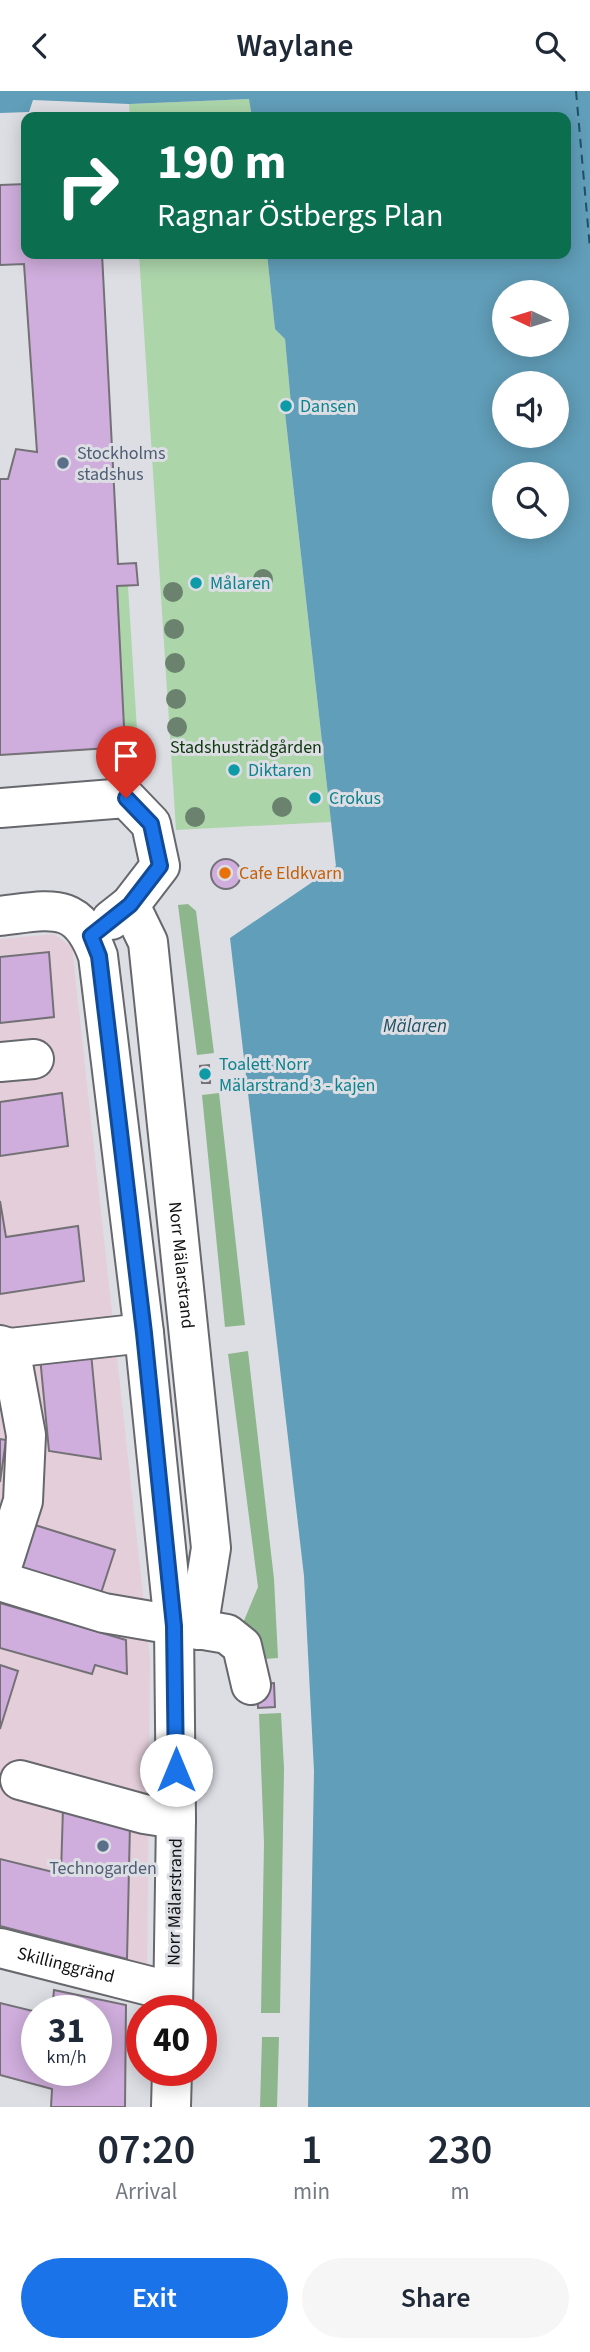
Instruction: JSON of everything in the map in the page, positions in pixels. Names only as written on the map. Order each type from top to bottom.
[{"type":"street","points":[[0,808],[126,798],[151,824],[160,866],[130,905],[87,929],[68,913],[51,910],[0,916]]},
{"type":"street","name":"Norr Mälarstrand","points":[[130,905],[148,942],[211,1548],[186,1628]]},
{"type":"street","name":"Norr Mälarstrand","points":[[87,929],[99,956],[144,1333],[186,1628],[176,1819],[173,1995]]},
{"type":"street","points":[[0,1573],[23,1501],[26,1435],[5,1347],[144,1333]]},
{"type":"street","points":[[0,1581],[104,1613],[227,1634],[242,1646],[251,1685]]},
{"type":"street","points":[[20,1780],[144,1814],[176,1819]]},
{"type":"street","name":"Skillinggränd","points":[[0,1948],[151,1995]]},
{"type":"street","points":[[171,2107],[172,2086]]},
{"type":"shaded area","points":[[54,934],[72,947],[150,1658],[147,1988],[0,1949],[0,939]]},
{"type":"green space","points":[[250,99],[251,112],[130,112],[129,104]]},
{"type":"green space","name":"Stadshusträdgården","points":[[139,259],[268,259],[275,329],[285,339],[291,404],[285,414],[331,822],[176,830]]},
{"type":"green space","points":[[117,586],[128,586],[138,746],[125,747]]},
{"type":"green space","points":[[188,904],[196,911],[214,1053],[197,1055],[178,905]]},
{"type":"green space","points":[[219,1093],[245,1325],[225,1327],[202,1095]]},
{"type":"green space","points":[[248,1351],[274,1579],[278,1658],[251,1660],[238,1635],[258,1587],[228,1354]]},
{"type":"green space","points":[[281,1713],[284,1768],[280,2013],[261,2013],[264,1843],[259,1714]]},
{"type":"green space","points":[[262,2037],[279,2037],[277,2107],[260,2107]]},
{"type":"water","name":"Mälaren","points":[[0,91],[590,91],[590,2107],[308,2107],[314,1771],[304,1576],[230,938],[336,866],[285,413],[291,404],[285,339],[275,329],[268,259],[571,259],[571,112],[251,112],[249,99],[129,104],[33,100],[29,112],[0,113]]},
{"type":"building","name":"Stockholms stadshus","points":[[21,184],[21,259],[102,259],[118,564],[136,563],[138,585],[117,586],[125,747],[0,755],[0,479],[8,479],[16,449],[37,452],[24,264],[0,265],[0,185]]},
{"type":"building","points":[[226,859],[232,860],[240,868],[240,880],[232,888],[226,889],[220,888],[212,880],[211,874],[212,868],[220,860]]},
{"type":"building","points":[[49,952],[54,1017],[0,1023],[0,957]]},
{"type":"building","name":"Toalett Norr Mälarstrand 3 - kajen","points":[[209,1065],[210,1083],[202,1083],[200,1066]]},
{"type":"building","points":[[62,1093],[68,1146],[0,1156],[0,1102]]},
{"type":"building","points":[[0,1201],[6,1237],[78,1226],[84,1281],[0,1294]]},
{"type":"building","points":[[91,1353],[101,1459],[49,1451],[40,1357]]},
{"type":"building","points":[[0,1439],[6,1440],[0,1482]]},
{"type":"building","points":[[35,1525],[115,1550],[101,1593],[22,1568]]},
{"type":"building","points":[[0,1603],[126,1640],[127,1674],[95,1665],[92,1674],[0,1648]]},
{"type":"building","points":[[0,1665],[18,1671],[0,1729]]},
{"type":"building","points":[[274,1683],[275,1707],[258,1708],[257,1684]]},
{"type":"building","points":[[63,1808],[130,1824],[127,1959],[0,1926],[0,1859],[61,1874]]},
{"type":"building","points":[[54,1990],[78,1995],[54,1995]]},
{"type":"building","points":[[112,2002],[126,2005],[125,2107],[51,2107],[52,2089],[41,2086],[112,2086]]},
{"type":"building","points":[[0,2003],[21,2008],[21,2081],[0,2075]]},
{"type":"ferry route","points":[[576,91],[590,249]]},
{"type":"place","name":"Dansen","points":[[286,406]]},
{"type":"place","name":"Stockholms stadshus","points":[[63,463]]},
{"type":"place","name":"Målaren","points":[[196,583]]},
{"type":"place","name":"Diktaren","points":[[234,770]]},
{"type":"place","name":"Crokus","points":[[315,798]]},
{"type":"place","name":"Cafe Eldkvarn","points":[[225,873]]},
{"type":"place","name":"Toalett Norr Mälarstrand 3 - kajen","points":[[205,1074]]},
{"type":"place","name":"Technogarden","points":[[103,1846]]},
{"type":"route","points":[[126,798],[151,824],[160,866],[130,905],[91,936],[99,956],[144,1333],[174,1626],[177,1671],[176,1770]]}]
